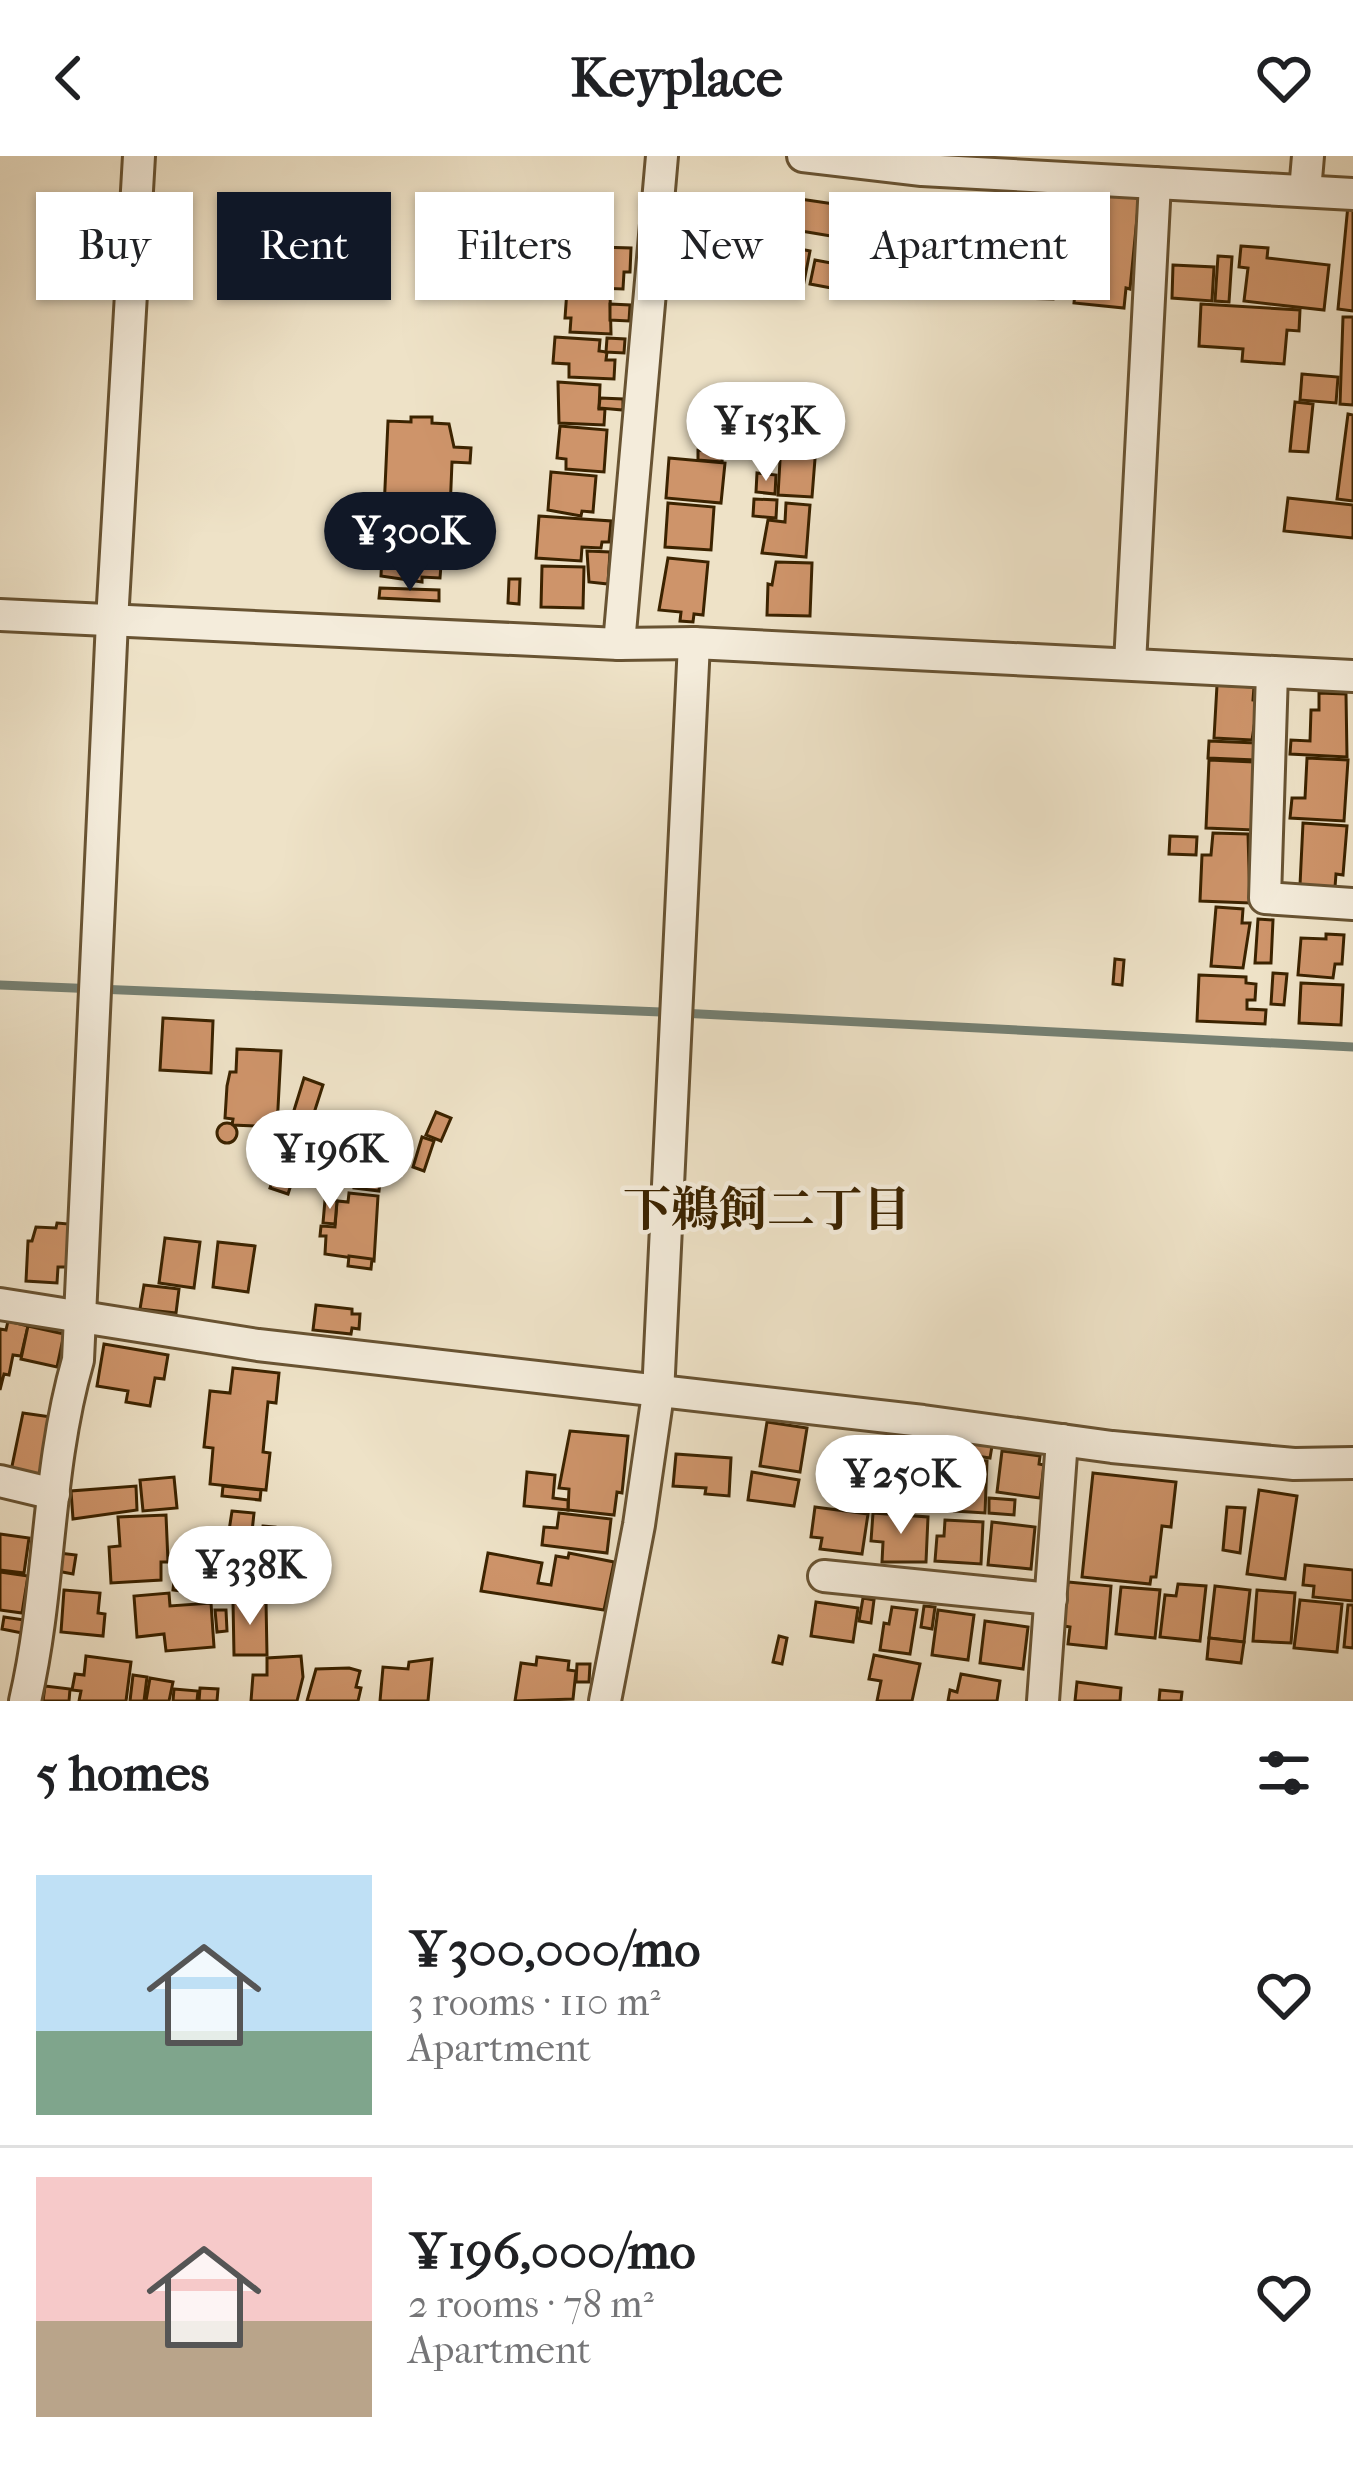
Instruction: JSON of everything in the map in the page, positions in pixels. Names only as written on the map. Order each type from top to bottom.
[{"type":"street","points":[[26,1701],[39,1642],[68,1391],[77,1360],[139,156]]},
{"type":"street","points":[[619,644],[662,156]]},
{"type":"street","points":[[803,156],[922,170],[1138,174],[1353,194]]},
{"type":"street","points":[[1305,191],[1308,156]]},
{"type":"street","points":[[1130,664],[1138,174]]},
{"type":"street","points":[[0,615],[1353,676]]},
{"type":"street","points":[[605,1701],[658,1394],[694,643]]},
{"type":"street","points":[[1272,672],[1264,898],[1353,904]]},
{"type":"street","points":[[0,1304],[258,1345],[658,1394],[1294,1464],[1353,1463]]},
{"type":"street","points":[[1043,1701],[1062,1440]]},
{"type":"street","points":[[0,1481],[54,1494]]},
{"type":"street","points":[[824,1576],[1051,1599]]},
{"type":"building","points":[[1110,195],[1139,198],[1124,308],[1074,303],[1110,300]]},
{"type":"building","points":[[805,200],[829,203],[829,236],[805,232]]},
{"type":"building","points":[[1348,205],[1353,206],[1353,311],[1338,309]]},
{"type":"building","points":[[1241,246],[1268,248],[1267,258],[1329,265],[1324,310],[1244,301],[1248,268],[1239,267]]},
{"type":"building","points":[[614,247],[631,248],[630,272],[624,272],[623,289],[614,289]]},
{"type":"building","points":[[1218,256],[1232,257],[1229,302],[1215,301]]},
{"type":"building","points":[[815,260],[829,263],[829,288],[810,284]]},
{"type":"building","points":[[1173,265],[1214,267],[1212,301],[1172,298]]},
{"type":"building","points":[[566,300],[610,300],[611,334],[570,332],[571,318],[565,318]]},
{"type":"building","points":[[610,304],[630,305],[629,321],[610,320]]},
{"type":"building","points":[[1201,304],[1300,310],[1299,331],[1287,330],[1284,364],[1242,361],[1243,349],[1199,346]]},
{"type":"building","points":[[1343,317],[1353,317],[1353,405],[1340,404]]},
{"type":"building","points":[[555,337],[600,340],[599,351],[607,352],[606,360],[615,360],[614,379],[569,377],[569,364],[553,363]]},
{"type":"building","points":[[607,338],[625,339],[624,353],[606,352]]},
{"type":"building","points":[[1302,374],[1338,377],[1336,403],[1300,400]]},
{"type":"building","points":[[558,382],[600,385],[604,425],[559,423]]},
{"type":"building","points":[[600,398],[623,399],[623,410],[599,408]]},
{"type":"building","points":[[1295,402],[1313,404],[1308,452],[1290,451]]},
{"type":"building","points":[[1348,414],[1353,415],[1353,501],[1337,499]]},
{"type":"building","points":[[411,417],[432,417],[432,423],[449,424],[454,447],[471,448],[470,463],[452,462],[450,511],[469,512],[468,535],[450,534],[448,565],[441,565],[440,578],[422,577],[422,582],[381,576],[388,421],[411,422]]},
{"type":"building","points":[[560,426],[607,430],[604,472],[566,469],[566,459],[557,458]]},
{"type":"building","points":[[781,443],[816,446],[812,497],[778,495]]},
{"type":"building","points":[[698,450],[723,452],[722,462],[698,460]]},
{"type":"building","points":[[669,458],[725,463],[721,503],[666,498]]},
{"type":"building","points":[[551,472],[596,476],[593,512],[582,511],[581,516],[548,510]]},
{"type":"building","points":[[757,473],[776,475],[775,494],[756,492]]},
{"type":"building","points":[[1288,498],[1353,505],[1353,538],[1284,531]]},
{"type":"building","points":[[754,499],[777,500],[776,518],[753,516]]},
{"type":"building","points":[[668,503],[714,507],[711,550],[665,547]]},
{"type":"building","points":[[786,503],[810,505],[806,557],[762,553],[768,520],[785,522]]},
{"type":"building","points":[[539,516],[611,521],[609,542],[602,542],[601,548],[582,547],[581,561],[536,558]]},
{"type":"building","points":[[587,551],[610,552],[608,584],[589,582]]},
{"type":"building","points":[[668,558],[708,562],[703,615],[694,614],[693,622],[680,621],[681,612],[659,610]]},
{"type":"building","points":[[776,562],[812,563],[810,616],[767,615],[768,584],[772,585]]},
{"type":"building","points":[[542,566],[584,567],[583,608],[541,607]]},
{"type":"building","points":[[509,579],[520,579],[519,604],[508,603]]},
{"type":"building","points":[[380,588],[439,590],[439,601],[379,598]]},
{"type":"building","points":[[1217,685],[1254,687],[1253,700],[1258,701],[1252,740],[1214,738]]},
{"type":"building","points":[[1319,693],[1346,694],[1347,757],[1290,754],[1291,740],[1310,741],[1311,710],[1319,710]]},
{"type":"building","points":[[1209,741],[1256,743],[1256,760],[1208,758]]},
{"type":"building","points":[[1307,758],[1348,760],[1344,821],[1290,818],[1292,798],[1305,798]]},
{"type":"building","points":[[1209,760],[1254,762],[1254,830],[1206,828]]},
{"type":"building","points":[[1303,823],[1347,826],[1343,875],[1336,874],[1335,887],[1300,885]]},
{"type":"building","points":[[1213,833],[1248,834],[1250,903],[1200,901],[1202,855],[1211,855]]},
{"type":"building","points":[[1170,836],[1197,837],[1196,855],[1169,854]]},
{"type":"building","points":[[1216,907],[1243,909],[1242,923],[1250,923],[1243,968],[1211,966]]},
{"type":"building","points":[[1258,919],[1273,920],[1271,963],[1255,963]]},
{"type":"building","points":[[1326,934],[1344,935],[1342,964],[1335,964],[1333,978],[1298,975],[1301,938],[1326,939]]},
{"type":"building","points":[[1115,959],[1124,960],[1122,985],[1113,984]]},
{"type":"building","points":[[1273,973],[1287,974],[1284,1005],[1271,1004]]},
{"type":"building","points":[[1199,975],[1246,977],[1246,983],[1256,984],[1255,1000],[1247,1000],[1247,1009],[1266,1010],[1265,1024],[1197,1021]]},
{"type":"building","points":[[1301,983],[1343,985],[1341,1025],[1299,1023]]},
{"type":"building","points":[[163,1018],[213,1021],[211,1073],[160,1070]]},
{"type":"building","points":[[237,1049],[281,1051],[277,1127],[232,1125],[233,1119],[225,1118]]},
{"type":"building","points":[[304,1078],[323,1085],[288,1194],[270,1188]]},
{"type":"building","points":[[436,1112],[451,1118],[441,1141],[426,1135]]},
{"type":"building","points":[[321,1113],[346,1119],[330,1180],[305,1173]]},
{"type":"building","points":[[227,1123],[237,1133],[227,1143],[217,1133]]},
{"type":"building","points":[[422,1137],[434,1141],[424,1171],[413,1167]]},
{"type":"building","points":[[355,1179],[380,1182],[379,1191],[354,1188]]},
{"type":"building","points":[[349,1193],[378,1196],[374,1261],[325,1254],[321,1226],[335,1227],[337,1201],[348,1202]]},
{"type":"building","points":[[325,1200],[337,1201],[335,1224],[323,1223]]},
{"type":"building","points":[[57,1223],[69,1224],[67,1267],[58,1267],[57,1283],[26,1281],[28,1241],[36,1227],[56,1228]]},
{"type":"building","points":[[165,1238],[200,1242],[194,1288],[159,1283]]},
{"type":"building","points":[[218,1242],[255,1246],[248,1292],[213,1287]]},
{"type":"building","points":[[349,1256],[372,1259],[371,1269],[348,1266]]},
{"type":"building","points":[[144,1285],[179,1289],[176,1313],[140,1309]]},
{"type":"building","points":[[316,1305],[352,1309],[352,1314],[360,1314],[359,1329],[352,1328],[351,1334],[313,1330]]},
{"type":"building","points":[[8,1321],[28,1326],[21,1356],[13,1355],[0,1390],[0,1329],[6,1330]]},
{"type":"building","points":[[28,1326],[64,1334],[57,1367],[21,1359]]},
{"type":"building","points":[[104,1344],[168,1355],[164,1379],[155,1378],[150,1406],[126,1402],[128,1391],[97,1386]]},
{"type":"building","points":[[233,1368],[279,1373],[276,1403],[268,1402],[263,1452],[270,1453],[266,1490],[210,1484],[213,1448],[204,1447],[210,1391],[230,1393]]},
{"type":"building","points":[[23,1413],[51,1417],[43,1475],[11,1471]]},
{"type":"building","points":[[767,1422],[807,1428],[800,1472],[760,1466]]},
{"type":"building","points":[[570,1431],[628,1436],[622,1493],[617,1492],[614,1515],[568,1510],[569,1489],[559,1488]]},
{"type":"building","points":[[856,1440],[901,1445],[894,1506],[850,1501]]},
{"type":"building","points":[[963,1442],[992,1446],[990,1458],[962,1454]]},
{"type":"building","points":[[906,1445],[938,1447],[933,1509],[902,1507]]},
{"type":"building","points":[[1002,1451],[1040,1456],[1039,1464],[1044,1465],[1040,1498],[997,1492]]},
{"type":"building","points":[[676,1454],[731,1458],[729,1496],[705,1494],[706,1488],[673,1486]]},
{"type":"building","points":[[959,1459],[987,1461],[985,1513],[954,1511]]},
{"type":"building","points":[[527,1472],[555,1475],[553,1498],[568,1500],[568,1510],[524,1506]]},
{"type":"building","points":[[752,1472],[799,1480],[794,1506],[748,1500]]},
{"type":"building","points":[[1093,1473],[1176,1482],[1171,1527],[1162,1526],[1156,1577],[1151,1577],[1150,1584],[1082,1577]]},
{"type":"building","points":[[174,1477],[177,1508],[143,1511],[140,1480]]},
{"type":"building","points":[[136,1486],[137,1510],[73,1519],[71,1491]]},
{"type":"building","points":[[223,1486],[261,1490],[260,1500],[222,1496]]},
{"type":"building","points":[[1259,1490],[1297,1496],[1285,1579],[1247,1574]]},
{"type":"building","points":[[989,1498],[1015,1500],[1014,1515],[989,1513]]},
{"type":"building","points":[[815,1507],[868,1514],[862,1554],[820,1549],[822,1538],[811,1537]]},
{"type":"building","points":[[1227,1507],[1245,1508],[1240,1553],[1223,1550]]},
{"type":"building","points":[[232,1511],[254,1513],[249,1560],[225,1557]]},
{"type":"building","points":[[559,1513],[611,1519],[607,1553],[542,1545],[544,1527],[557,1528]]},
{"type":"building","points":[[873,1513],[928,1517],[926,1562],[882,1562],[883,1542],[871,1541]]},
{"type":"building","points":[[166,1515],[168,1562],[161,1562],[161,1580],[111,1583],[109,1547],[120,1546],[118,1517]]},
{"type":"building","points":[[945,1520],[983,1522],[981,1564],[935,1561],[937,1536],[944,1536]]},
{"type":"building","points":[[992,1522],[1035,1527],[1031,1569],[988,1565]]},
{"type":"building","points":[[263,1526],[275,1527],[272,1547],[261,1546]]},
{"type":"building","points":[[0,1534],[29,1538],[24,1573],[0,1570]]},
{"type":"building","points":[[59,1553],[76,1555],[73,1574],[57,1571]]},
{"type":"building","points":[[488,1553],[542,1563],[538,1583],[551,1585],[556,1556],[568,1558],[569,1553],[614,1562],[604,1610],[481,1591]]},
{"type":"building","points":[[177,1554],[227,1560],[222,1596],[173,1590]]},
{"type":"building","points":[[1305,1565],[1353,1570],[1353,1601],[1313,1597],[1314,1586],[1303,1585]]},
{"type":"building","points":[[0,1572],[28,1576],[22,1613],[0,1610]]},
{"type":"building","points":[[1068,1582],[1111,1586],[1106,1648],[1068,1644],[1070,1627],[1064,1626]]},
{"type":"building","points":[[1178,1584],[1206,1586],[1200,1641],[1160,1637],[1165,1595],[1176,1596]]},
{"type":"building","points":[[1215,1586],[1250,1590],[1244,1642],[1209,1638]]},
{"type":"building","points":[[1121,1587],[1160,1590],[1155,1638],[1116,1634]]},
{"type":"building","points":[[64,1590],[100,1593],[103,1636],[61,1632]]},
{"type":"building","points":[[1257,1590],[1295,1593],[1291,1643],[1253,1641]]},
{"type":"building","points":[[169,1593],[170,1606],[211,1603],[214,1647],[166,1651],[164,1634],[137,1637],[134,1596]]},
{"type":"building","points":[[863,1598],[874,1600],[871,1623],[859,1621]]},
{"type":"building","points":[[1300,1600],[1342,1604],[1337,1652],[1294,1648]]},
{"type":"building","points":[[233,1601],[266,1601],[267,1655],[234,1655]]},
{"type":"building","points":[[816,1602],[858,1608],[853,1642],[811,1636]]},
{"type":"building","points":[[1348,1605],[1353,1605],[1353,1648],[1344,1647]]},
{"type":"building","points":[[924,1606],[935,1607],[932,1629],[921,1627]]},
{"type":"building","points":[[892,1607],[917,1610],[910,1654],[880,1650]]},
{"type":"building","points":[[215,1610],[226,1610],[227,1631],[217,1632]]},
{"type":"building","points":[[938,1610],[974,1615],[968,1660],[932,1655]]},
{"type":"building","points":[[4,1617],[24,1620],[22,1633],[2,1629]]},
{"type":"building","points":[[985,1621],[1028,1627],[1023,1669],[980,1663]]},
{"type":"building","points":[[779,1636],[787,1638],[782,1664],[773,1662]]},
{"type":"building","points":[[1209,1638],[1244,1642],[1241,1663],[1207,1659]]},
{"type":"building","points":[[874,1655],[920,1664],[912,1701],[877,1701],[881,1681],[869,1679]]},
{"type":"building","points":[[86,1656],[131,1662],[126,1701],[79,1701],[81,1691],[72,1690],[75,1674],[84,1675]]},
{"type":"building","points":[[301,1656],[303,1677],[297,1701],[251,1701],[253,1675],[267,1675],[267,1658]]},
{"type":"building","points":[[537,1657],[569,1661],[568,1670],[576,1671],[573,1699],[515,1701],[521,1663],[536,1665]]},
{"type":"building","points":[[432,1659],[428,1701],[380,1701],[383,1667],[408,1669],[409,1662]]},
{"type":"building","points":[[577,1664],[590,1664],[589,1682],[576,1682]]},
{"type":"building","points":[[316,1669],[360,1671],[358,1701],[307,1701]]},
{"type":"building","points":[[961,1674],[1000,1681],[997,1701],[948,1701],[950,1690],[957,1692]]},
{"type":"building","points":[[133,1675],[147,1677],[144,1701],[130,1701]]},
{"type":"building","points":[[150,1678],[173,1682],[169,1701],[146,1701]]},
{"type":"building","points":[[1077,1682],[1121,1688],[1120,1701],[1075,1701]]},
{"type":"building","points":[[45,1686],[70,1689],[69,1701],[43,1701]]},
{"type":"building","points":[[200,1688],[218,1689],[217,1701],[199,1701]]},
{"type":"building","points":[[174,1689],[198,1691],[197,1701],[173,1701]]},
{"type":"building","points":[[1160,1690],[1182,1692],[1181,1701],[1159,1701]]},
{"type":"waterway","points":[[0,985],[1353,1047]]},
{"type":"district","name":"下鵜飼二丁目","points":[[767,1209]]}]
